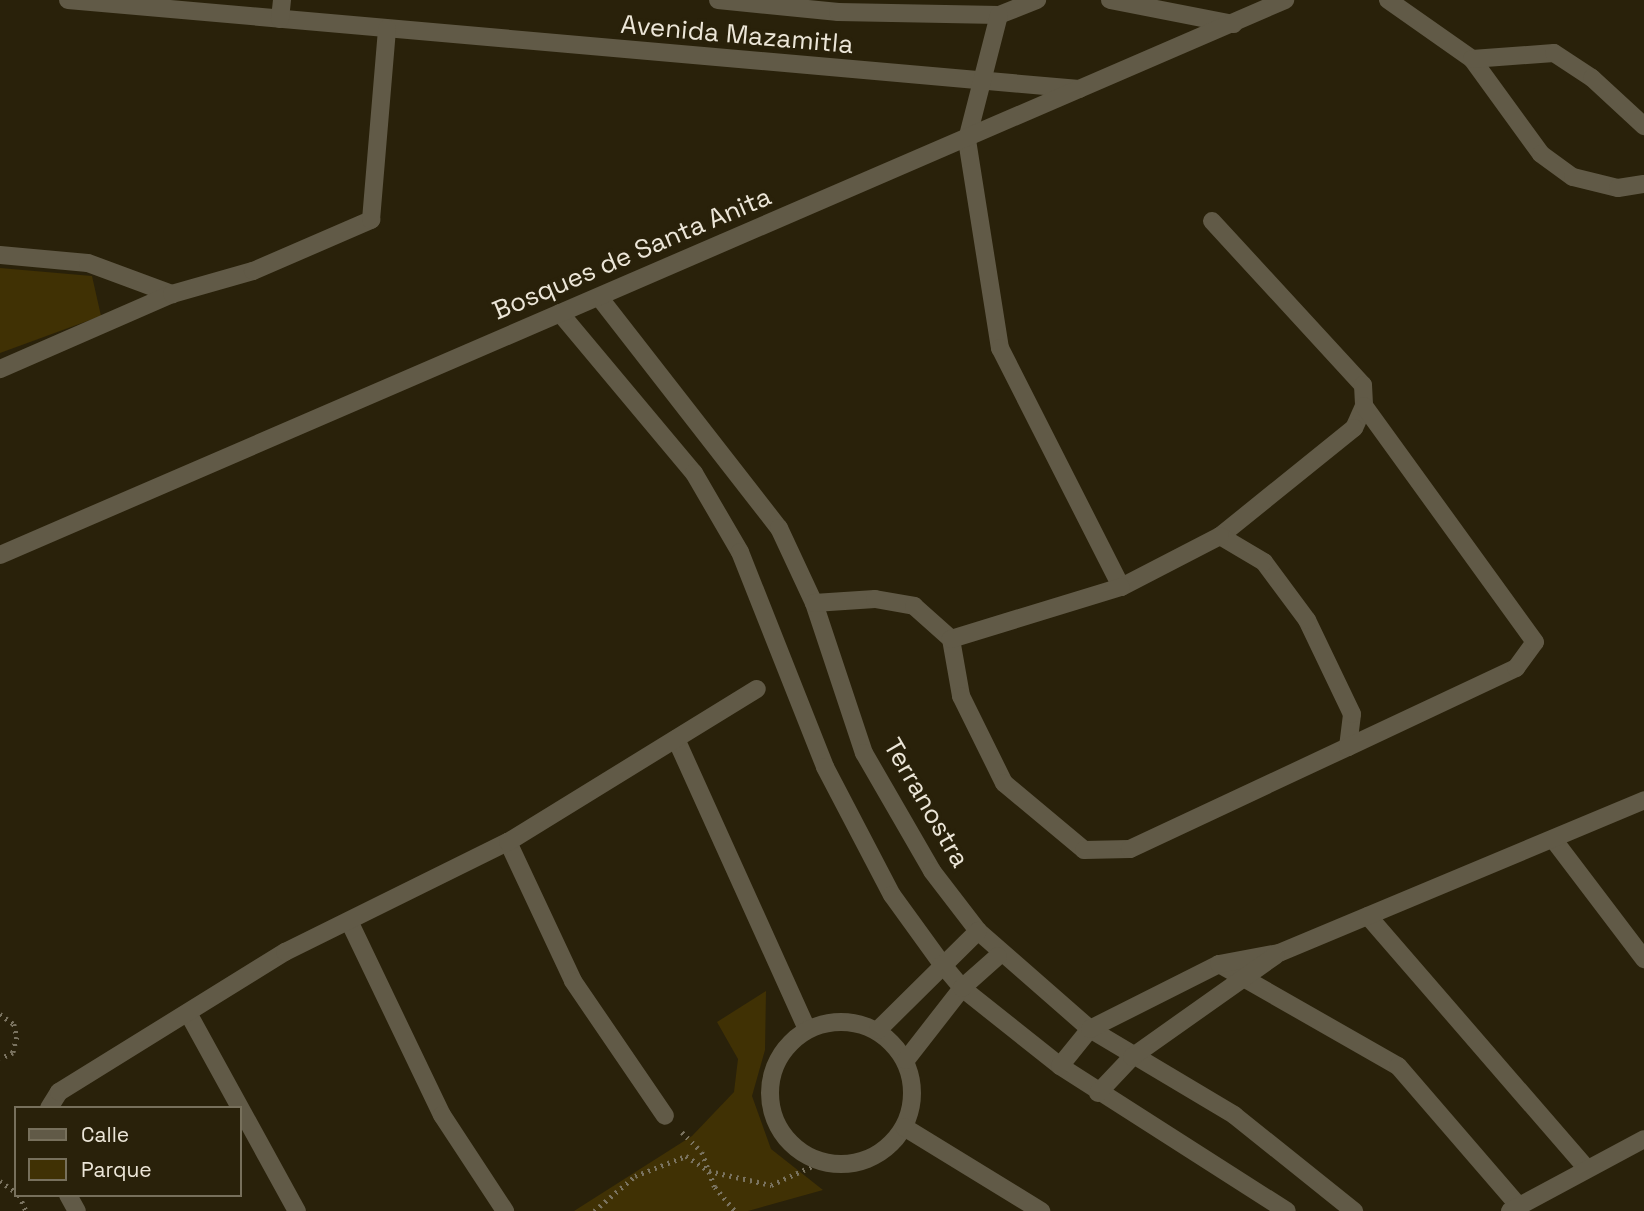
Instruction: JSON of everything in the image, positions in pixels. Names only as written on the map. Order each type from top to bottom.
[{"type":"street","name":"Avenida Mazamitla","points":[[68,0],[982,84],[1083,89]]},
{"type":"street","points":[[280,19],[282,0]]},
{"type":"street","name":"Avenida Mazamitla","points":[[718,0],[999,15]]},
{"type":"street","points":[[1037,0],[999,15],[967,140],[999,348],[1121,587]]},
{"type":"street","points":[[1110,0],[1234,24]]},
{"type":"street","name":"Bosques de Santa Anita","points":[[0,555],[967,140],[1285,0]]},
{"type":"street","points":[[1388,0],[1472,59],[1541,154],[1573,177],[1618,188],[1644,184]]},
{"type":"street","points":[[0,369],[172,294],[253,271],[371,220],[387,29]]},
{"type":"street","points":[[1472,59],[1554,53],[1592,78],[1644,127]]},
{"type":"street","points":[[951,639],[1121,587],[1220,536],[1354,428],[1364,406],[1363,385],[1212,221]]},
{"type":"street","points":[[0,255],[88,262],[172,294]]},
{"type":"street","name":"Terranostra","points":[[599,297],[779,528],[814,603],[864,753],[932,871],[998,956],[1090,1029],[1132,1057],[1234,1115],[1354,1211]]},
{"type":"street","points":[[560,313],[694,473],[778,637],[825,766],[892,895],[961,988],[1098,1093],[1287,1211]]},
{"type":"street","points":[[814,603],[875,598],[914,606],[951,639],[961,696],[1004,783],[1084,850],[1130,849],[1516,668],[1535,642],[1364,406]]},
{"type":"street","points":[[1220,536],[1264,562],[1307,620],[1352,714],[1348,747]]},
{"type":"street","points":[[50,1106],[59,1092],[285,952],[508,842],[757,689]]},
{"type":"street","points":[[676,739],[807,1029]]},
{"type":"street","points":[[1060,1066],[1090,1029],[1219,964],[1279,953],[1644,800]]},
{"type":"street","points":[[1553,839],[1644,959]]},
{"type":"street","points":[[508,842],[573,981],[666,1116]]},
{"type":"street","points":[[1368,916],[1586,1168]]},
{"type":"street","points":[[349,922],[442,1115],[505,1211]]},
{"type":"street","points":[[878,1030],[978,931]]},
{"type":"street","points":[[1098,1093],[1132,1057],[1279,953]]},
{"type":"street","points":[[906,1060],[961,988],[998,956]]},
{"type":"street","points":[[1219,964],[1398,1066],[1514,1208],[1644,1139]]},
{"type":"street","points":[[188,1013],[239,1106]]},
{"type":"street","points":[[855,1022],[878,1030],[906,1060],[913,1093],[904,1127],[877,1155],[841,1165],[821,1162],[796,1149],[778,1128],[769,1101],[776,1064],[807,1029],[855,1022]]},
{"type":"street","points":[[242,1111],[297,1211]]},
{"type":"street","points":[[904,1127],[1041,1211]]},
{"type":"path","points":[[0,1014],[14,1024],[17,1037],[13,1053],[0,1059]]},
{"type":"path","points":[[666,1116],[702,1152],[709,1171],[736,1211]]},
{"type":"path","points":[[594,1211],[635,1176],[686,1156],[709,1171],[771,1185],[821,1162]]},
{"type":"path","points":[[0,1181],[14,1192]]},
{"type":"green space","points":[[0,268],[92,276],[101,316],[0,353]]},
{"type":"green space","points":[[766,991],[765,1050],[752,1096],[771,1149],[823,1190],[748,1211],[574,1211],[692,1136],[734,1092],[738,1059],[717,1022]]}]
